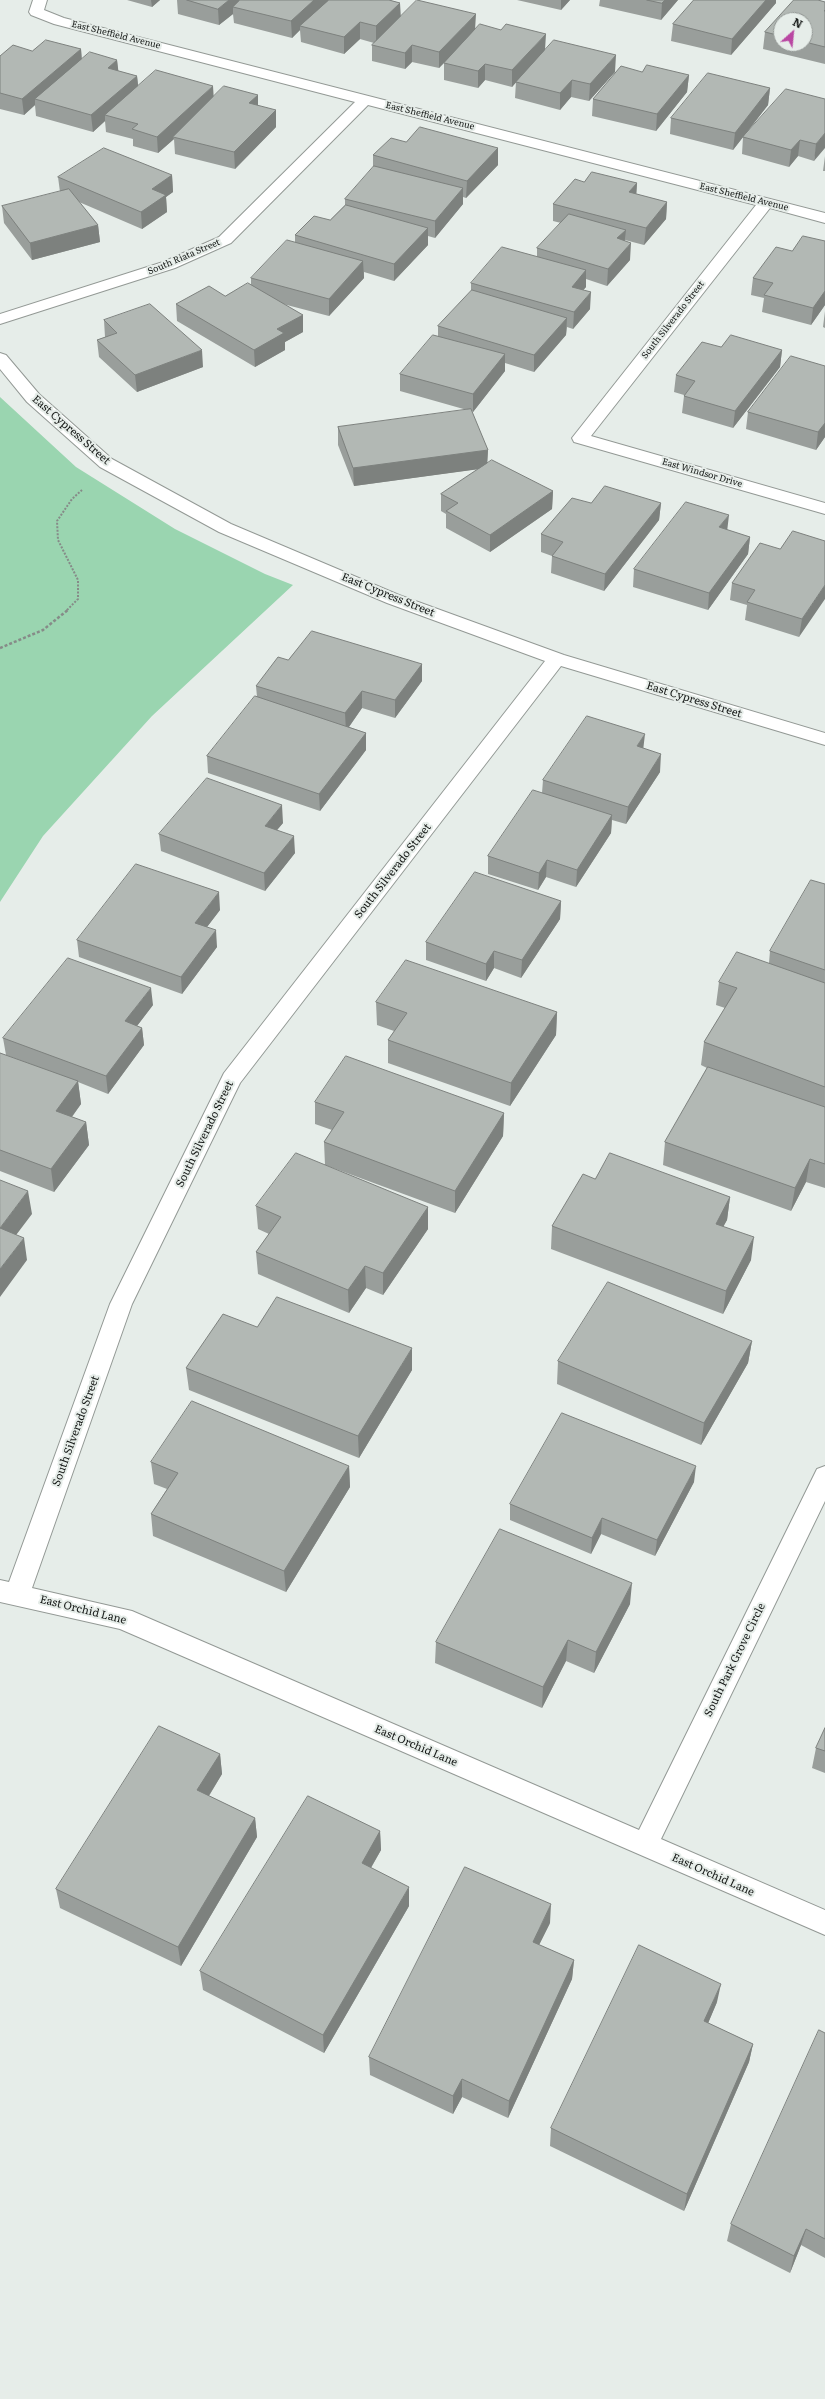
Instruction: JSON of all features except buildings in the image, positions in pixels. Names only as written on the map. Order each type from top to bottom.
[{"type":"street","name":"East Sheffield Avenue","points":[[38,6],[59,21],[825,218]]},
{"type":"street","name":"South Riata Street","points":[[0,319],[169,265],[225,240],[365,100]]},
{"type":"street","name":"South Silverado Street","points":[[580,438],[766,203]]},
{"type":"street","name":"East Cypress Street","points":[[0,358],[33,398],[106,463],[225,528],[393,599],[558,658],[825,739]]},
{"type":"street","name":"East Windsor Drive","points":[[580,438],[825,509]]},
{"type":"street","name":"South Silverado Street","points":[[9,1592],[121,1304],[231,1079],[558,658]]},
{"type":"street","name":"South Park Grove Circle","points":[[645,1845],[825,1476]]},
{"type":"street","name":"East Orchid Lane","points":[[9,1592],[123,1619],[825,1923]]},
{"type":"path","points":[[0,648],[34,637],[61,618],[78,600],[78,580],[58,540],[57,521],[72,499],[81,490],[119,470]]},
{"type":"green space","points":[[0,397],[76,467],[175,529],[265,574],[293,585],[152,716],[43,836],[0,902]]}]
